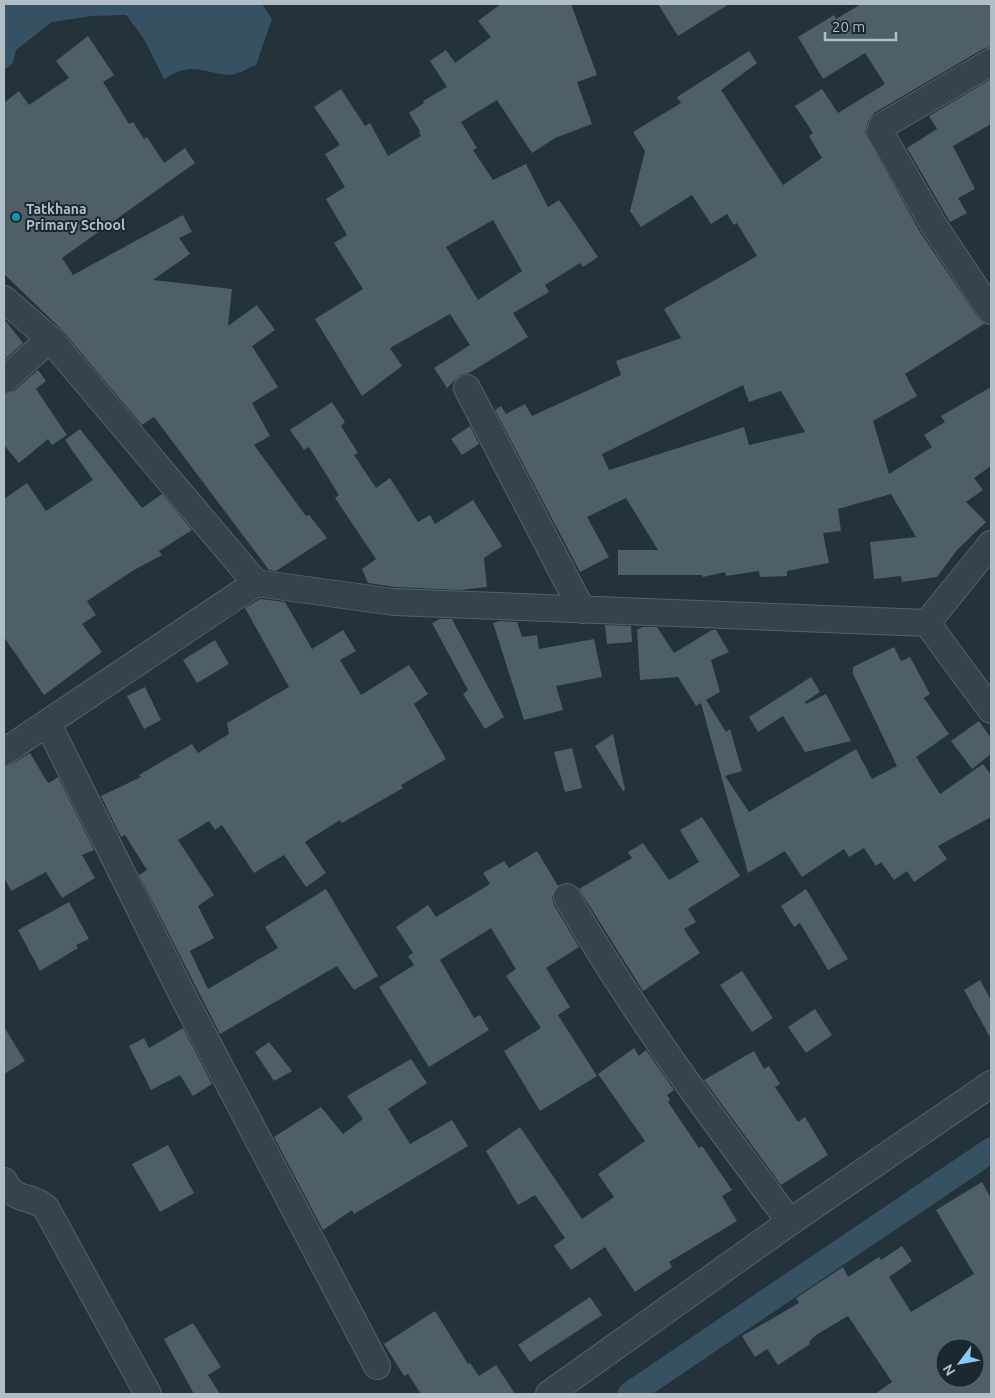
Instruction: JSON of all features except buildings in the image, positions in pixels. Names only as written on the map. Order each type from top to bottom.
[{"type":"street","points":[[991,62],[882,126],[880,132],[934,224],[991,311]]},
{"type":"street","points":[[4,299],[50,339],[256,583]]},
{"type":"street","points":[[4,380],[50,339]]},
{"type":"street","points":[[467,388],[582,610]]},
{"type":"street","points":[[926,623],[991,544]]},
{"type":"street","points":[[4,752],[256,583],[394,602],[926,623]]},
{"type":"street","points":[[926,623],[991,710]]},
{"type":"street","points":[[48,724],[187,1004],[377,1366]]},
{"type":"street","points":[[567,897],[599,953],[667,1055],[790,1222]]},
{"type":"street","points":[[549,1394],[790,1222],[991,1084]]},
{"type":"street","points":[[4,1181],[9,1192],[16,1196],[38,1201],[46,1208],[148,1394]]},
{"type":"water","points":[[7,4],[262,4],[272,19],[256,65],[232,75],[189,69],[182,70],[164,79],[144,39],[126,15],[92,16],[52,22],[16,50],[13,63],[6,69],[4,67],[4,6]]},
{"type":"waterway","points":[[630,1394],[991,1150]]},
{"type":"place","name":"Tatkhana Primary School","points":[[16,217]]}]
